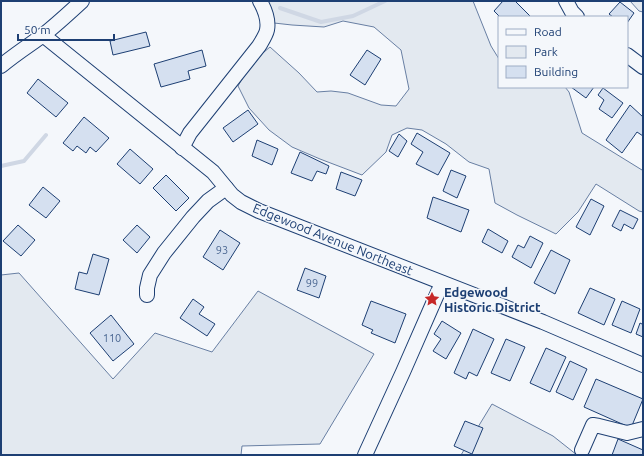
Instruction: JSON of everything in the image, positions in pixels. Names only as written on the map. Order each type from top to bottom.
[{"type":"street","points":[[1,66],[11,57],[43,35],[82,1]]},
{"type":"street","points":[[182,148],[190,133],[259,46],[267,31],[267,21],[260,1]]},
{"type":"street","points":[[566,1],[576,16]]},
{"type":"street","name":"Edgewood Avenue Northeast","points":[[43,35],[213,172],[232,195],[241,202],[259,211],[546,323],[643,365]]},
{"type":"street","points":[[628,56],[643,68]]},
{"type":"street","points":[[147,295],[150,275],[164,252],[208,201],[226,188]]},
{"type":"street","points":[[365,455],[442,283]]},
{"type":"street","points":[[582,450],[593,425],[627,433],[643,429]]},
{"type":"green space","points":[[264,1],[473,1],[491,46],[498,57],[498,88],[566,88],[569,92],[582,133],[643,170],[643,212],[596,184],[578,212],[556,234],[495,203],[489,169],[469,162],[446,144],[422,130],[407,128],[392,135],[386,152],[362,175],[292,147],[269,130],[249,108],[238,86],[252,62],[270,47],[299,73],[317,92],[331,91],[348,93],[381,105],[396,106],[409,89],[401,50],[374,27],[343,21],[324,27],[274,23]]},
{"type":"green space","points":[[630,1],[643,1],[643,12],[639,11]]},
{"type":"green space","points":[[19,273],[113,379],[155,333],[212,352],[258,291],[374,354],[320,444],[242,446],[241,455],[1,455],[1,275]]},
{"type":"green space","points":[[492,404],[553,436],[577,455],[461,455]]},
{"type":"building","points":[[503,1],[515,1],[530,16],[499,16],[494,11]]},
{"type":"building","points":[[620,2],[634,13],[628,22],[628,16],[612,16],[609,14]]},
{"type":"building","points":[[146,32],[150,46],[113,55],[110,41]]},
{"type":"building","points":[[202,50],[206,66],[188,71],[190,79],[161,87],[154,64]]},
{"type":"building","points":[[367,50],[381,59],[365,85],[350,75]]},
{"type":"building","points":[[38,79],[68,103],[56,117],[27,93]]},
{"type":"building","points":[[572,88],[593,88],[586,98]]},
{"type":"building","points":[[603,88],[623,103],[612,118],[599,109],[604,100],[598,95]]},
{"type":"building","points":[[630,105],[643,117],[643,136],[637,132],[622,153],[606,140]]},
{"type":"building","points":[[248,110],[258,124],[233,142],[223,128]]},
{"type":"building","points":[[84,117],[109,138],[96,152],[90,147],[86,153],[77,146],[73,151],[63,143]]},
{"type":"building","points":[[417,133],[450,153],[438,175],[416,164],[423,152],[411,144]]},
{"type":"building","points":[[399,134],[407,141],[398,157],[389,151]]},
{"type":"building","points":[[257,140],[278,149],[272,165],[252,156]]},
{"type":"building","points":[[130,149],[153,169],[140,184],[117,164]]},
{"type":"building","points":[[300,152],[329,166],[326,174],[317,171],[312,181],[291,173]]},
{"type":"building","points":[[451,170],[466,176],[457,198],[443,191]]},
{"type":"building","points":[[341,172],[362,180],[355,196],[336,189]]},
{"type":"building","points":[[166,175],[189,198],[176,211],[153,188]]},
{"type":"building","points":[[43,187],[60,201],[46,218],[29,205]]},
{"type":"building","points":[[433,197],[469,210],[461,232],[427,218]]},
{"type":"building","points":[[591,199],[604,206],[590,235],[576,227]]},
{"type":"building","points":[[620,210],[638,219],[633,229],[624,224],[621,231],[612,226]]},
{"type":"building","points":[[18,225],[35,240],[21,256],[3,241]]},
{"type":"building","points":[[137,225],[150,237],[137,253],[123,240]]},
{"type":"building","points":[[488,229],[508,241],[502,253],[482,242]]},
{"type":"building","points":[[220,230],[240,243],[223,270],[203,257]]},
{"type":"building","points":[[530,236],[543,243],[531,268],[512,257],[518,245],[524,248]]},
{"type":"building","points":[[551,250],[570,260],[555,294],[534,283]]},
{"type":"building","points":[[93,254],[109,259],[99,295],[75,289],[79,272],[87,274]]},
{"type":"building","points":[[305,268],[326,276],[319,298],[297,290]]},
{"type":"building","points":[[590,288],[615,299],[604,325],[578,313]]},
{"type":"building","points":[[193,299],[204,307],[199,314],[215,324],[207,336],[180,318]]},
{"type":"building","points":[[371,301],[406,314],[395,343],[371,333],[373,330],[362,325]]},
{"type":"building","points":[[622,301],[640,309],[631,333],[612,325]]},
{"type":"building","points":[[111,315],[134,344],[113,361],[90,333]]},
{"type":"building","points":[[442,321],[461,333],[446,359],[433,351],[441,339],[434,334]]},
{"type":"building","points":[[640,323],[643,323],[643,337],[636,334]]},
{"type":"building","points":[[473,329],[494,339],[477,376],[469,372],[466,379],[454,373]]},
{"type":"building","points":[[506,339],[525,347],[510,381],[491,373]]},
{"type":"building","points":[[546,348],[566,357],[550,392],[530,383]]},
{"type":"building","points":[[570,361],[587,369],[573,400],[556,392]]},
{"type":"building","points":[[596,379],[643,399],[631,428],[584,407]]},
{"type":"building","points":[[465,421],[483,428],[472,454],[454,446]]},
{"type":"building","points":[[618,439],[643,450],[643,455],[612,455]]},
{"type":"waterway","points":[[280,8],[321,22],[353,16],[385,1]]},
{"type":"waterway","points":[[1,166],[24,161],[46,135]]},
{"type":"place","name":"Edgewood Historic District","points":[[432,299]]}]
